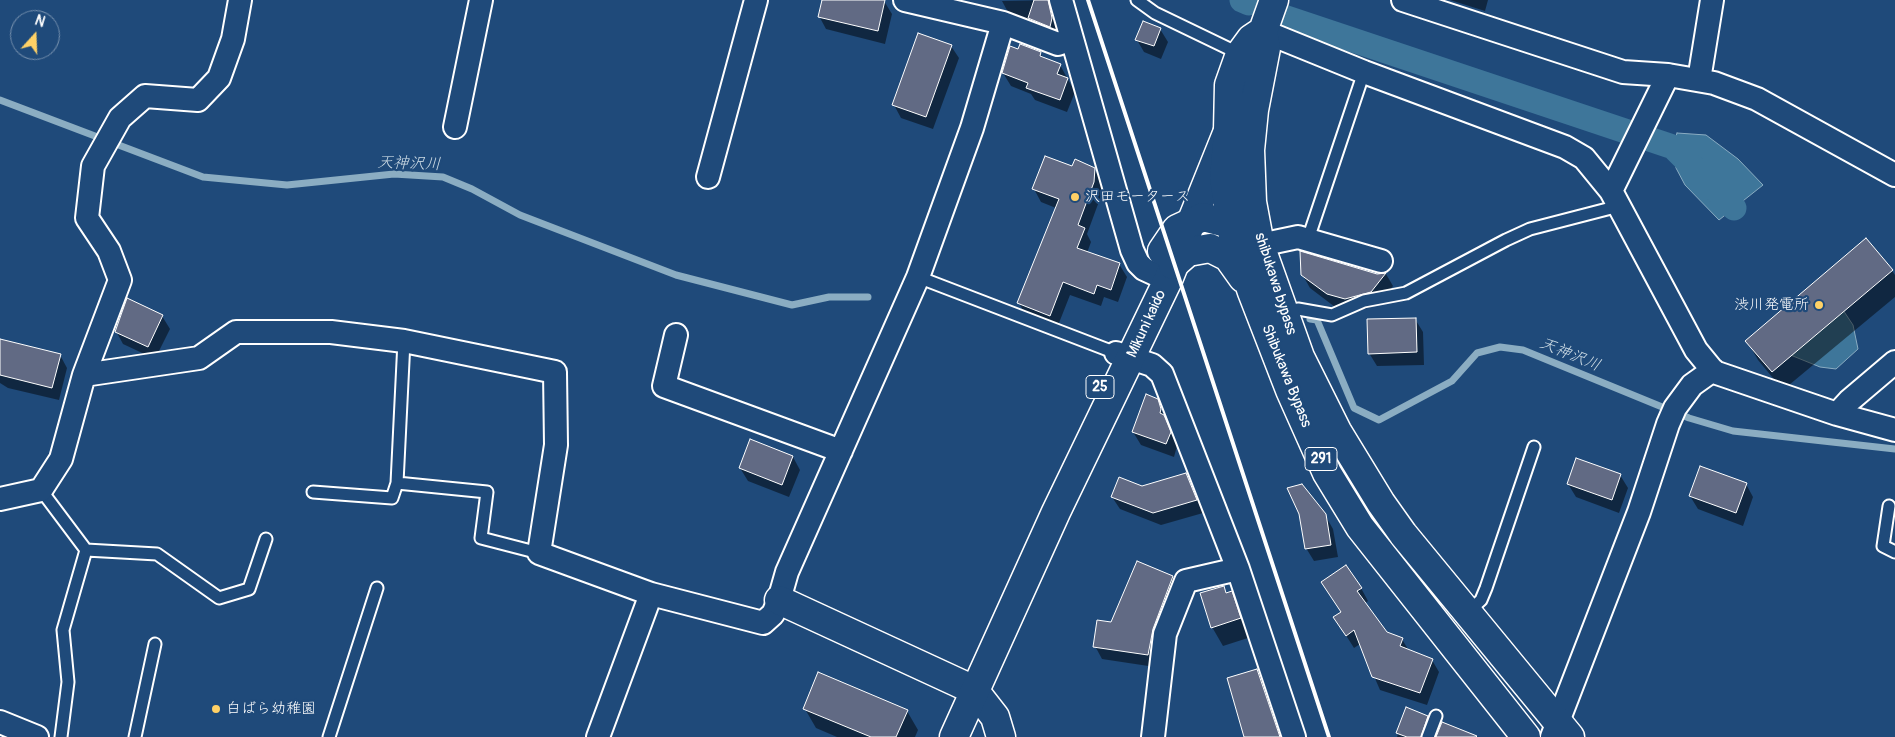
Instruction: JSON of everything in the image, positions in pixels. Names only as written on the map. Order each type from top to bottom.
[{"type":"main road","name":"291","points":[[1228,131],[1229,85],[1240,54],[1252,39],[1263,31],[1274,0]]},
{"type":"main road","name":"Mikuni kaido","points":[[1164,267],[1191,222],[1228,131],[1263,31]]},
{"type":"main road","name":"shibukawa bypass","points":[[1263,31],[1266,48],[1254,110],[1250,150],[1252,202],[1260,244],[1284,314],[1300,357],[1358,467],[1404,534],[1468,612]]},
{"type":"main road","name":"Mikuni kaido","points":[[954,737],[974,690],[1027,544],[1123,356],[1164,267],[1229,85]]},
{"type":"main road","name":"Shibukawa Bypass","points":[[1228,131],[1224,178],[1230,224],[1252,292],[1290,390],[1320,456],[1360,527],[1526,737]]},
{"type":"main road","points":[[1191,222],[1203,217],[1230,224],[1260,244]]},
{"type":"main road","points":[[1164,267],[1188,252],[1210,248],[1228,257],[1252,292]]},
{"type":"main road","points":[[779,600],[974,690],[994,717],[1001,737]]},
{"type":"main road","name":"291","points":[[1468,612],[1560,732]]},
{"type":"street","points":[[0,500],[40,490],[61,458],[84,375],[120,280],[109,251],[87,218],[93,166],[120,118],[145,96],[198,100],[219,78],[233,39],[240,0]]},
{"type":"street","points":[[455,127],[481,0]]},
{"type":"street","points":[[708,177],[756,0]]},
{"type":"street","points":[[905,0],[1002,23],[1058,44],[1072,39]]},
{"type":"street","points":[[1061,0],[1132,250],[1138,263],[1164,267]]},
{"type":"street","points":[[1403,0],[1622,72],[1668,75],[1714,83],[1757,99],[1895,176]]},
{"type":"street","points":[[1699,80],[1712,0]]},
{"type":"street","points":[[84,375],[200,358],[236,332],[330,332],[404,341],[555,372],[556,444],[539,553],[652,594],[763,624],[773,614],[788,572],[918,277],[972,128],[1002,23]]},
{"type":"street","points":[[1263,31],[1364,72],[1566,147],[1584,158],[1615,198],[1696,350],[1712,370],[1721,376],[1837,414],[1895,430]]},
{"type":"street","points":[[1615,198],[1668,75]]},
{"type":"street","points":[[1260,244],[1290,238],[1308,239],[1381,261]]},
{"type":"street","points":[[676,335],[664,386],[841,451]]},
{"type":"street","points":[[1123,356],[1152,365],[1162,374],[1238,569],[1294,737]]},
{"type":"street","points":[[1837,414],[1849,401],[1895,362]]},
{"type":"street","points":[[1560,732],[1672,416],[1692,385],[1712,370]]},
{"type":"street","points":[[1153,737],[1165,634],[1186,581],[1238,569]]},
{"type":"street","points":[[598,737],[652,594]]},
{"type":"street","points":[[0,722],[37,737]]},
{"type":"lane","points":[[1137,0],[1155,13],[1240,54]]},
{"type":"lane","points":[[1308,239],[1364,72]]},
{"type":"lane","points":[[1284,314],[1298,309],[1332,315],[1364,301],[1406,293],[1506,240],[1615,198]]},
{"type":"lane","points":[[918,277],[1123,356]]},
{"type":"lane","points":[[313,492],[392,498],[397,482],[404,341]]},
{"type":"lane","points":[[1468,612],[1481,600],[1486,588],[1534,447]]},
{"type":"lane","points":[[397,482],[487,492],[481,538],[539,553]]},
{"type":"lane","points":[[40,490],[86,550],[157,554],[219,598],[249,589],[266,539]]},
{"type":"lane","points":[[1889,506],[1883,546],[1895,552]]},
{"type":"lane","points":[[61,737],[68,682],[63,630],[86,550]]},
{"type":"lane","points":[[329,737],[377,588]]},
{"type":"lane","points":[[135,737],[155,644]]},
{"type":"lane","points":[[1428,737],[1436,716]]},
{"type":"water","points":[[1677,133],[1706,135],[1738,159],[1763,185],[1719,220],[1685,185],[1676,168],[1673,147]]},
{"type":"water","points":[[1841,307],[1853,325],[1858,349],[1836,369],[1820,367],[1788,354]]},
{"type":"building","points":[[822,0],[885,0],[878,31],[818,17]]},
{"type":"building","points":[[1034,0],[1048,0],[1052,18],[1050,27],[1028,18]]},
{"type":"building","points":[[1143,21],[1161,28],[1154,46],[1135,40]]},
{"type":"building","points":[[918,33],[952,45],[926,117],[892,105]]},
{"type":"building","points":[[1020,44],[1041,52],[1040,56],[1061,64],[1057,74],[1068,78],[1060,100],[1026,88],[1028,83],[1002,73],[1010,46],[1018,49]]},
{"type":"building","points":[[1045,156],[1072,166],[1075,159],[1095,168],[1094,182],[1078,225],[1085,228],[1077,248],[1120,263],[1111,290],[1097,285],[1094,294],[1063,282],[1050,316],[1017,303],[1059,199],[1032,189]]},
{"type":"building","name":"渋川発電所","points":[[1866,238],[1893,270],[1772,372],[1745,341]]},
{"type":"building","points":[[1300,251],[1377,274],[1386,273],[1371,292],[1345,299],[1327,294],[1301,275]]},
{"type":"building","points":[[127,298],[163,315],[148,347],[115,332]]},
{"type":"building","points":[[1416,318],[1417,352],[1368,354],[1367,319]]},
{"type":"building","points":[[0,339],[61,354],[52,388],[0,375]]},
{"type":"building","points":[[1146,394],[1158,399],[1161,409],[1160,413],[1164,415],[1171,432],[1166,444],[1132,432]]},
{"type":"building","points":[[750,439],[793,456],[782,485],[739,468]]},
{"type":"building","points":[[1576,458],[1621,474],[1612,500],[1567,484]]},
{"type":"building","points":[[1700,466],[1747,483],[1736,513],[1689,496]]},
{"type":"building","points":[[1186,473],[1197,500],[1153,513],[1111,497],[1119,477],[1142,486]]},
{"type":"building","points":[[1302,484],[1326,514],[1331,545],[1305,549],[1299,514],[1287,488]]},
{"type":"building","points":[[1137,561],[1173,576],[1153,629],[1148,655],[1093,647],[1097,620],[1111,622]]},
{"type":"building","points":[[1346,565],[1362,588],[1357,591],[1387,632],[1403,638],[1400,646],[1433,659],[1420,693],[1372,677],[1354,630],[1346,636],[1333,617],[1341,612],[1321,582]]},
{"type":"building","points":[[1224,586],[1226,593],[1232,591],[1241,618],[1211,628],[1200,593]]},
{"type":"building","points":[[1257,669],[1280,737],[1244,737],[1227,678]]},
{"type":"building","points":[[818,672],[908,710],[896,737],[871,737],[803,709]]},
{"type":"building","points":[[1406,707],[1428,716],[1421,737],[1407,737],[1396,733]]},
{"type":"building","points":[[1442,722],[1477,736],[1436,737]]},
{"type":"waterway","points":[[1242,0],[1249,3]]},
{"type":"waterway","points":[[1281,16],[1673,147],[1734,208]]},
{"type":"waterway","name":"天神沢川","points":[[0,100],[203,177],[287,185],[394,174],[443,177],[472,189],[520,215],[676,275],[792,305],[829,297],[868,297]]},
{"type":"waterway","name":"天神沢川","points":[[1310,319],[1317,320],[1354,408],[1379,420],[1452,381],[1477,353],[1500,347],[1523,350],[1689,418],[1733,431],[1895,449]]},
{"type":"railway","points":[[1088,0],[1329,737]]},
{"type":"place","name":"沢田モータース","points":[[1075,197]]},
{"type":"place","name":"渋川発電所","points":[[1819,305]]},
{"type":"place","name":"白ばら幼稚園","points":[[216,709]]}]
